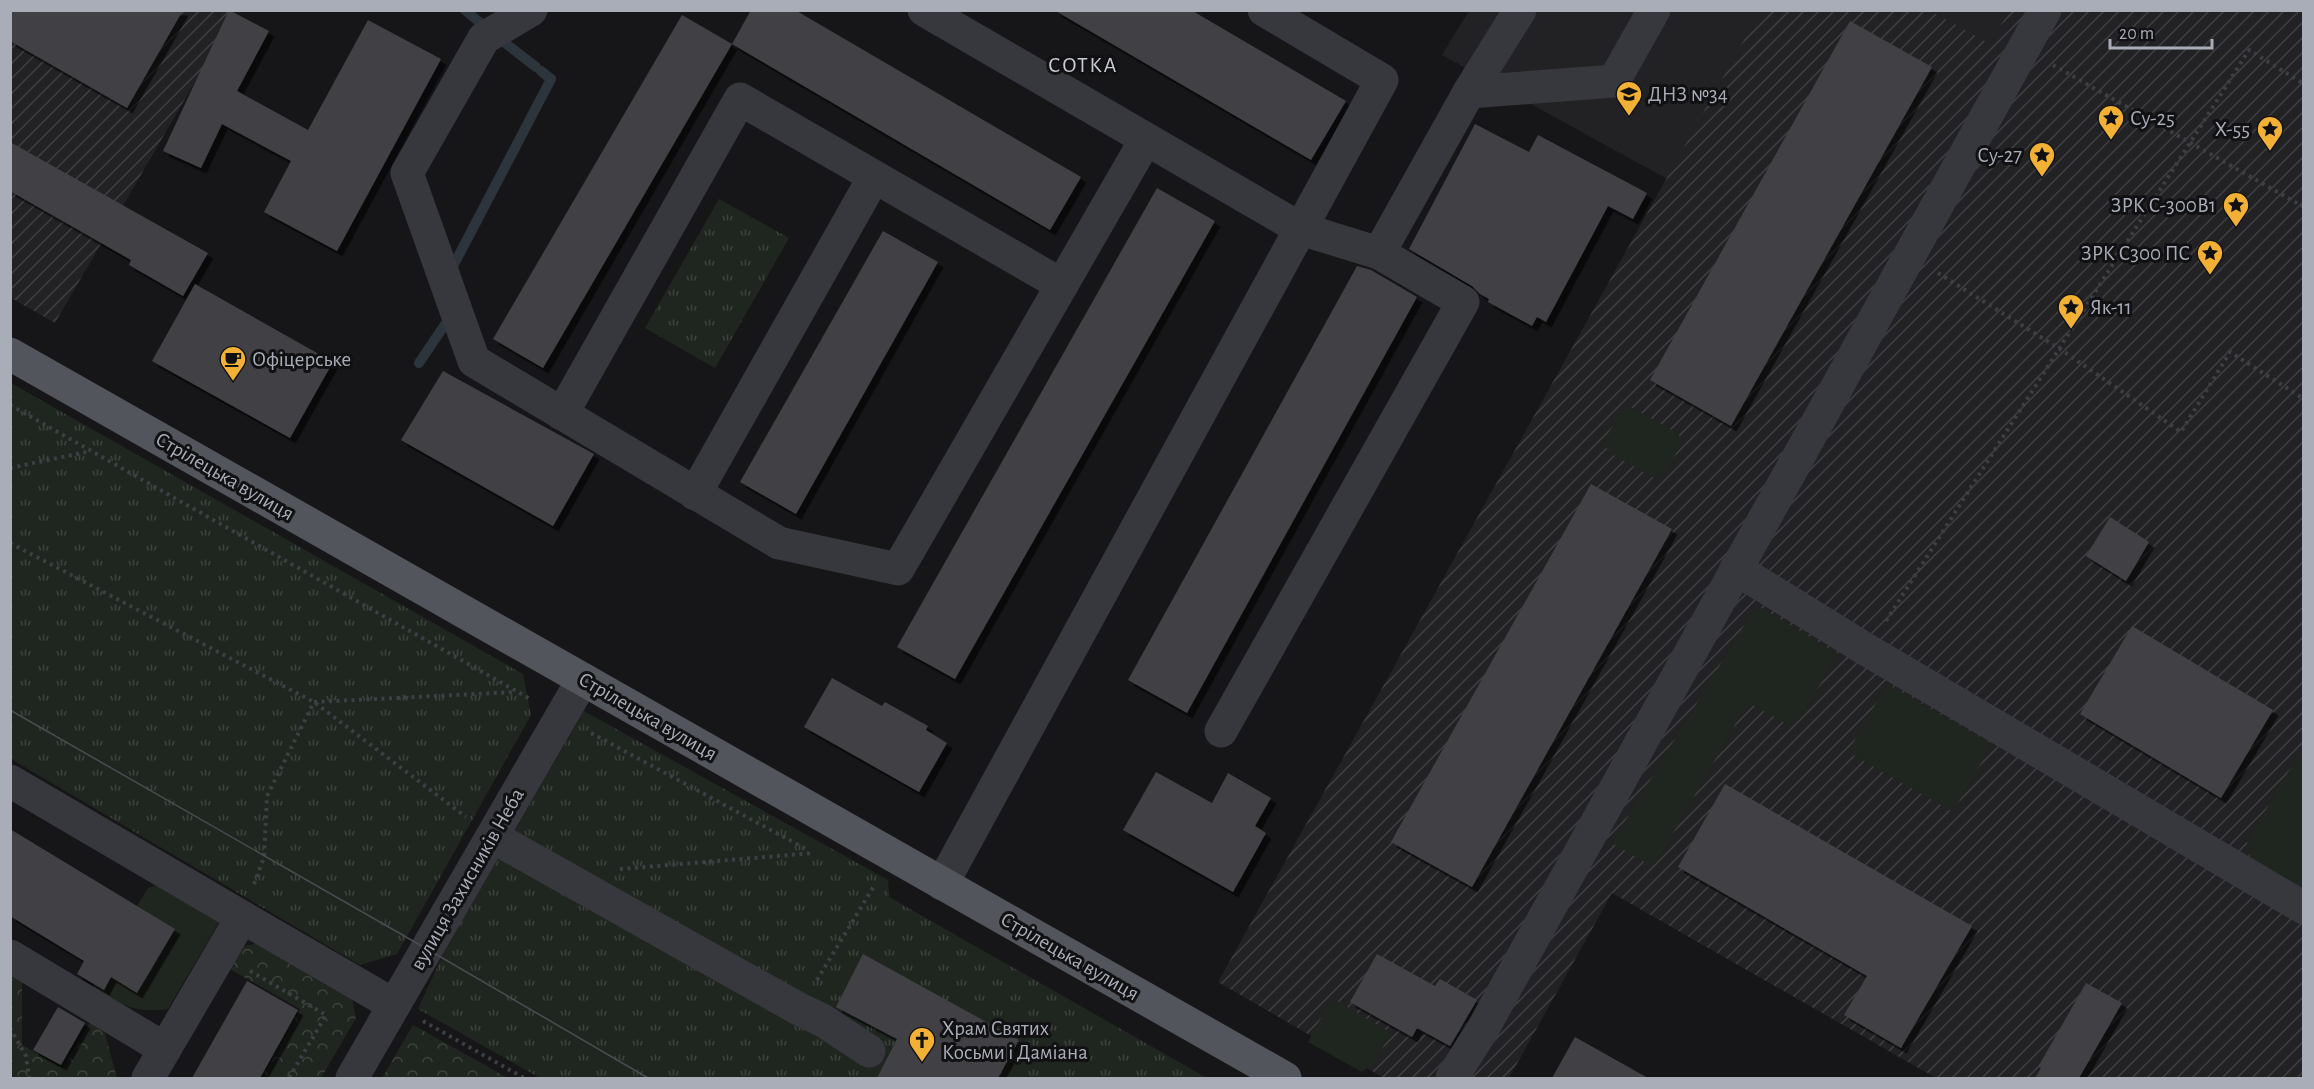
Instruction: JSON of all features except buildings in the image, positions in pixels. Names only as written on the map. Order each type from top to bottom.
[{"type":"main road","name":"Стрілецька вулиця","points":[[10,354],[1285,1078]]},
{"type":"street","points":[[531,10],[484,38],[407,173],[474,361],[779,543],[898,569],[1146,139]]},
{"type":"street","points":[[924,10],[1301,229],[1379,253],[1463,302],[1221,731]]},
{"type":"street","points":[[1379,253],[1469,92],[1520,10]]},
{"type":"street","points":[[1469,92],[1614,81],[1654,10]]},
{"type":"street","points":[[1452,1078],[1484,1028],[2045,10]]},
{"type":"street","points":[[942,884],[1382,80],[1277,14]]},
{"type":"street","points":[[562,414],[740,99],[1062,285]]},
{"type":"street","points":[[695,494],[874,177]]},
{"type":"street","points":[[1736,569],[1867,650],[2304,908]]},
{"type":"street","name":"вулиця Захисників Неба","points":[[352,1078],[493,837],[582,679]]},
{"type":"street","points":[[10,781],[394,1005]]},
{"type":"street","points":[[493,837],[822,1020],[869,1051]]},
{"type":"street","points":[[148,1078],[242,917]]},
{"type":"street","points":[[10,956],[165,1049]]},
{"type":"path","points":[[2024,48],[2304,207]]},
{"type":"path","points":[[1867,650],[2249,50],[2304,84]]},
{"type":"path","points":[[1909,255],[2060,349],[2181,432],[2230,352],[2304,399]]},
{"type":"path","points":[[10,405],[561,716]]},
{"type":"path","points":[[10,468],[92,451]]},
{"type":"path","points":[[10,543],[314,702],[493,837]]},
{"type":"path","points":[[314,702],[517,692]]},
{"type":"path","points":[[242,917],[264,857],[267,796],[314,702]]},
{"type":"path","points":[[615,869],[814,853]]},
{"type":"path","points":[[799,1009],[874,886]]},
{"type":"path","points":[[219,953],[326,1015],[289,1078]]},
{"type":"path","points":[[394,1005],[524,1078]]},
{"type":"path","points":[[10,1028],[26,1056],[29,1078]]},
{"type":"shaded area","points":[[11,11],[236,11],[55,323],[11,298]]},
{"type":"shaded area","name":"ДНЗ №34","points":[[1469,11],[1761,11],[1669,180],[1442,55]]},
{"type":"shaded area","points":[[1760,11],[1931,11],[1990,44],[2009,11],[2303,11],[2303,1078],[1936,1078],[1612,893],[1509,1078],[1384,1078],[1218,982]]},
{"type":"shaded area","points":[[1931,11],[2009,11],[1990,45]]},
{"type":"green space","points":[[719,199],[789,238],[715,368],[645,328]]},
{"type":"green space","points":[[11,383],[523,674],[531,715],[397,954],[360,965],[11,759]]},
{"type":"green space","points":[[1631,407],[1677,433],[1683,441],[1665,473],[1654,478],[1610,453],[1603,443],[1621,411]]},
{"type":"green space","points":[[1762,608],[1838,654],[1799,720],[1789,725],[1748,702],[1656,863],[1650,865],[1612,843],[1752,612]]},
{"type":"green space","points":[[1887,684],[1992,744],[1953,812],[1848,752]]},
{"type":"green space","points":[[584,711],[888,880],[889,897],[1207,1078],[540,1078],[418,1009],[445,950]]},
{"type":"green space","points":[[2303,747],[2303,893],[2252,864],[2247,842]]},
{"type":"green space","points":[[170,881],[224,914],[168,1009],[136,1009],[93,987],[102,971],[137,993],[175,930],[137,906],[148,888]]},
{"type":"green space","points":[[275,940],[349,984],[356,1018],[321,1078],[261,1078],[300,1009],[228,968],[240,947]]},
{"type":"green space","points":[[11,968],[22,975],[22,1045],[62,1068],[91,1021],[104,1030],[117,1078],[11,1078]]},
{"type":"green space","points":[[1332,998],[1391,1033],[1375,1062],[1362,1072],[1308,1042]]},
{"type":"green space","points":[[413,1025],[508,1078],[382,1078]]},
{"type":"waterway","points":[[465,10],[484,26]]},
{"type":"waterway","points":[[500,39],[536,67]]},
{"type":"waterway","points":[[450,272],[551,79],[541,71]]},
{"type":"waterway","points":[[419,363],[450,317]]},
{"type":"tram line","points":[[10,710],[648,1078]]},
{"type":"place","name":"ДНЗ №34","points":[[1629,117]]},
{"type":"place","name":"Су-25","points":[[2111,141]]},
{"type":"place","name":"Х-55","points":[[2270,152]]},
{"type":"place","name":"Су-27","points":[[2042,178]]},
{"type":"place","name":"ЗРК С-300В1","points":[[2236,228]]},
{"type":"place","name":"ЗРК С300 ПС","points":[[2210,276]]},
{"type":"place","name":"Як-11","points":[[2071,330]]},
{"type":"place","name":"Офіцерське","points":[[233,382]]},
{"type":"place","name":"Храм Святих Косьми і Даміана","points":[[922,1063]]},
{"type":"district","name":"СОТКА","points":[[1083,64]]}]
